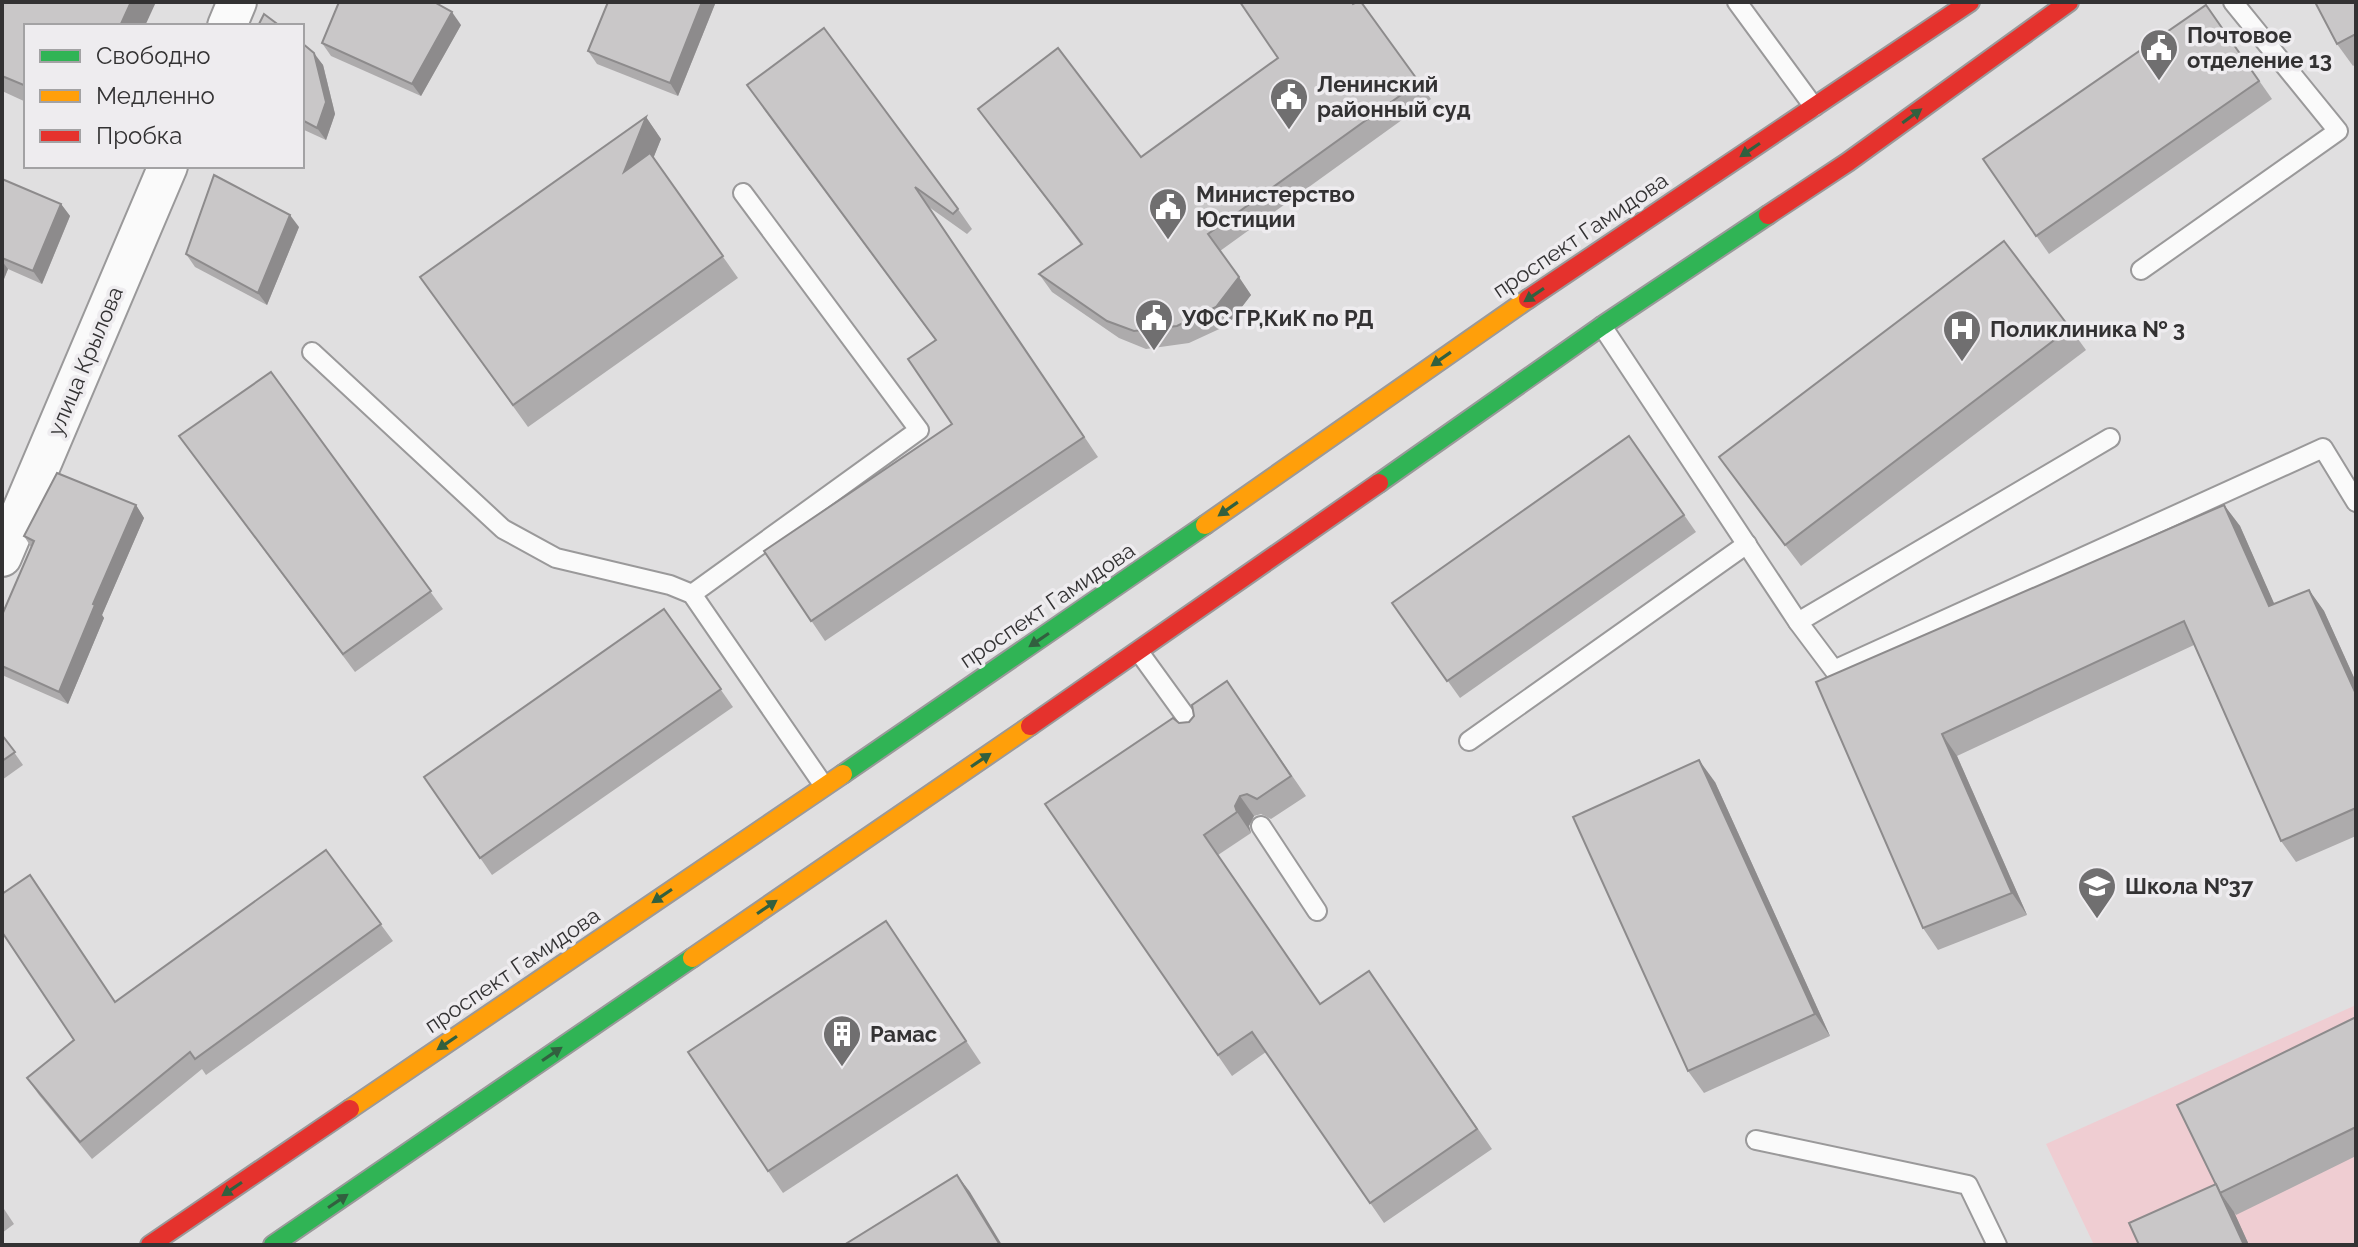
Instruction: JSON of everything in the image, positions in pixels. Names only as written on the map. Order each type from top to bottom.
[{"type":"main road","name":"проспект Гамидова","points":[[150,1245],[1104,596],[1505,314],[1970,2]]},
{"type":"main road","points":[[273,1245],[1139,652],[1602,326],[1848,162],[2069,2]]},
{"type":"street","points":[[228,24],[237,2]]},
{"type":"street","name":"улица Крылова","points":[[2,557],[167,168]]},
{"type":"lane","points":[[1737,2],[1814,107]]},
{"type":"lane","points":[[2141,270],[2347,128],[2233,2]]},
{"type":"lane","points":[[692,594],[919,430],[743,193]]},
{"type":"lane","points":[[1602,326],[1798,622],[1834,670],[2323,448],[2356,502]]},
{"type":"lane","points":[[312,352],[503,529],[556,558],[670,585],[692,594],[824,786]]},
{"type":"lane","points":[[1798,622],[2110,438]]},
{"type":"lane","points":[[1469,741],[1747,544]]},
{"type":"lane","points":[[1139,652],[1197,732]]},
{"type":"lane","points":[[1261,826],[1317,911]]},
{"type":"lane","points":[[1756,1140],[1968,1185],[1997,1245]]},
{"type":"shaded area","points":[[2356,1005],[2356,1245],[2094,1245],[2046,1144]]},
{"type":"building","points":[[2,2],[131,2],[121,24],[24,24],[24,85],[2,76]]},
{"type":"building","points":[[339,2],[434,2],[452,12],[412,84],[322,43]]},
{"type":"building","points":[[608,2],[702,2],[670,83],[588,51]]},
{"type":"building","points":[[1240,2],[1361,2],[1419,82],[1208,234],[1239,277],[1216,307],[1177,326],[1134,331],[1107,321],[1039,274],[1082,244],[978,109],[1058,48],[1141,157],[1278,58]]},
{"type":"building","points":[[2315,2],[2356,2],[2356,34],[2337,44]]},
{"type":"building","points":[[2206,5],[2259,81],[2036,236],[1983,159]]},
{"type":"building","points":[[264,14],[277,24],[259,24]]},
{"type":"building","points":[[824,28],[958,209],[953,214],[915,187],[1084,437],[811,621],[764,551],[952,424],[908,359],[936,340],[747,85]]},
{"type":"building","points":[[304,45],[314,53],[326,102],[317,128],[304,121]]},
{"type":"building","points":[[646,117],[624,172],[650,153],[723,256],[513,405],[420,277]]},
{"type":"building","points":[[214,175],[290,215],[258,293],[186,254]]},
{"type":"building","points":[[2,179],[61,204],[33,271],[2,258]]},
{"type":"building","points":[[2004,241],[2070,328],[1785,545],[1719,457]]},
{"type":"building","points":[[271,372],[431,591],[343,654],[179,436]]},
{"type":"building","points":[[1629,436],[1684,515],[1447,681],[1392,603]]},
{"type":"building","points":[[57,473],[136,505],[59,692],[2,666],[2,615],[34,541],[24,536]]},
{"type":"building","points":[[2224,505],[2269,606],[2309,590],[2356,694],[2356,808],[2281,841],[2184,621],[1942,734],[2012,893],[1923,928],[1816,682]]},
{"type":"building","points":[[664,609],[721,689],[480,858],[424,777]]},
{"type":"building","points":[[1227,681],[1291,776],[1257,799],[1247,794],[1240,796],[1235,806],[1237,812],[1204,835],[1320,1004],[1369,971],[1477,1129],[1370,1203],[1252,1032],[1218,1055],[1045,804],[1173,718],[1179,723],[1189,722],[1194,716],[1192,705]]},
{"type":"building","points":[[2,735],[15,752],[2,761]]},
{"type":"building","points":[[1699,760],[1815,1014],[1688,1071],[1573,817]]},
{"type":"building","points":[[326,850],[381,924],[195,1059],[190,1052],[80,1142],[27,1078],[74,1040],[2,932],[2,894],[30,875],[115,1002]]},
{"type":"building","name":"Рамас","points":[[886,921],[966,1041],[768,1171],[688,1052]]},
{"type":"building","points":[[2356,1017],[2356,1127],[2220,1193],[2177,1105]]},
{"type":"building","points":[[957,1175],[1000,1245],[844,1245]]},
{"type":"building","points":[[2216,1184],[2244,1245],[2139,1245],[2129,1223]]},
{"type":"traffic: fast","points":[[1379,483],[1602,326],[1768,215]]},
{"type":"traffic: fast","points":[[843,774],[1205,525]]},
{"type":"traffic: fast","points":[[273,1245],[692,958]]},
{"type":"traffic: slow","points":[[1205,525],[1528,299]]},
{"type":"traffic: slow","points":[[692,958],[1030,726]]},
{"type":"traffic: slow","points":[[350,1109],[843,774]]},
{"type":"traffic: jam","points":[[1528,299],[1970,2]]},
{"type":"traffic: jam","points":[[1768,215],[1848,162],[2069,2]]},
{"type":"traffic: jam","points":[[1030,726],[1379,483]]},
{"type":"traffic: jam","points":[[150,1245],[350,1109]]},
{"type":"place","name":"Почтовое отделение 13","points":[[2159,82]]},
{"type":"place","name":"Ленинский районный суд","points":[[1289,131]]},
{"type":"place","name":"Министерство Юстиции","points":[[1168,241]]},
{"type":"place","name":"УФС ГР,КиК по РД","points":[[1154,352]]},
{"type":"place","name":"Поликлиника № 3","points":[[1962,363]]},
{"type":"place","name":"Школа №37","points":[[2097,920]]},
{"type":"place","name":"Рамас","points":[[842,1068]]}]
